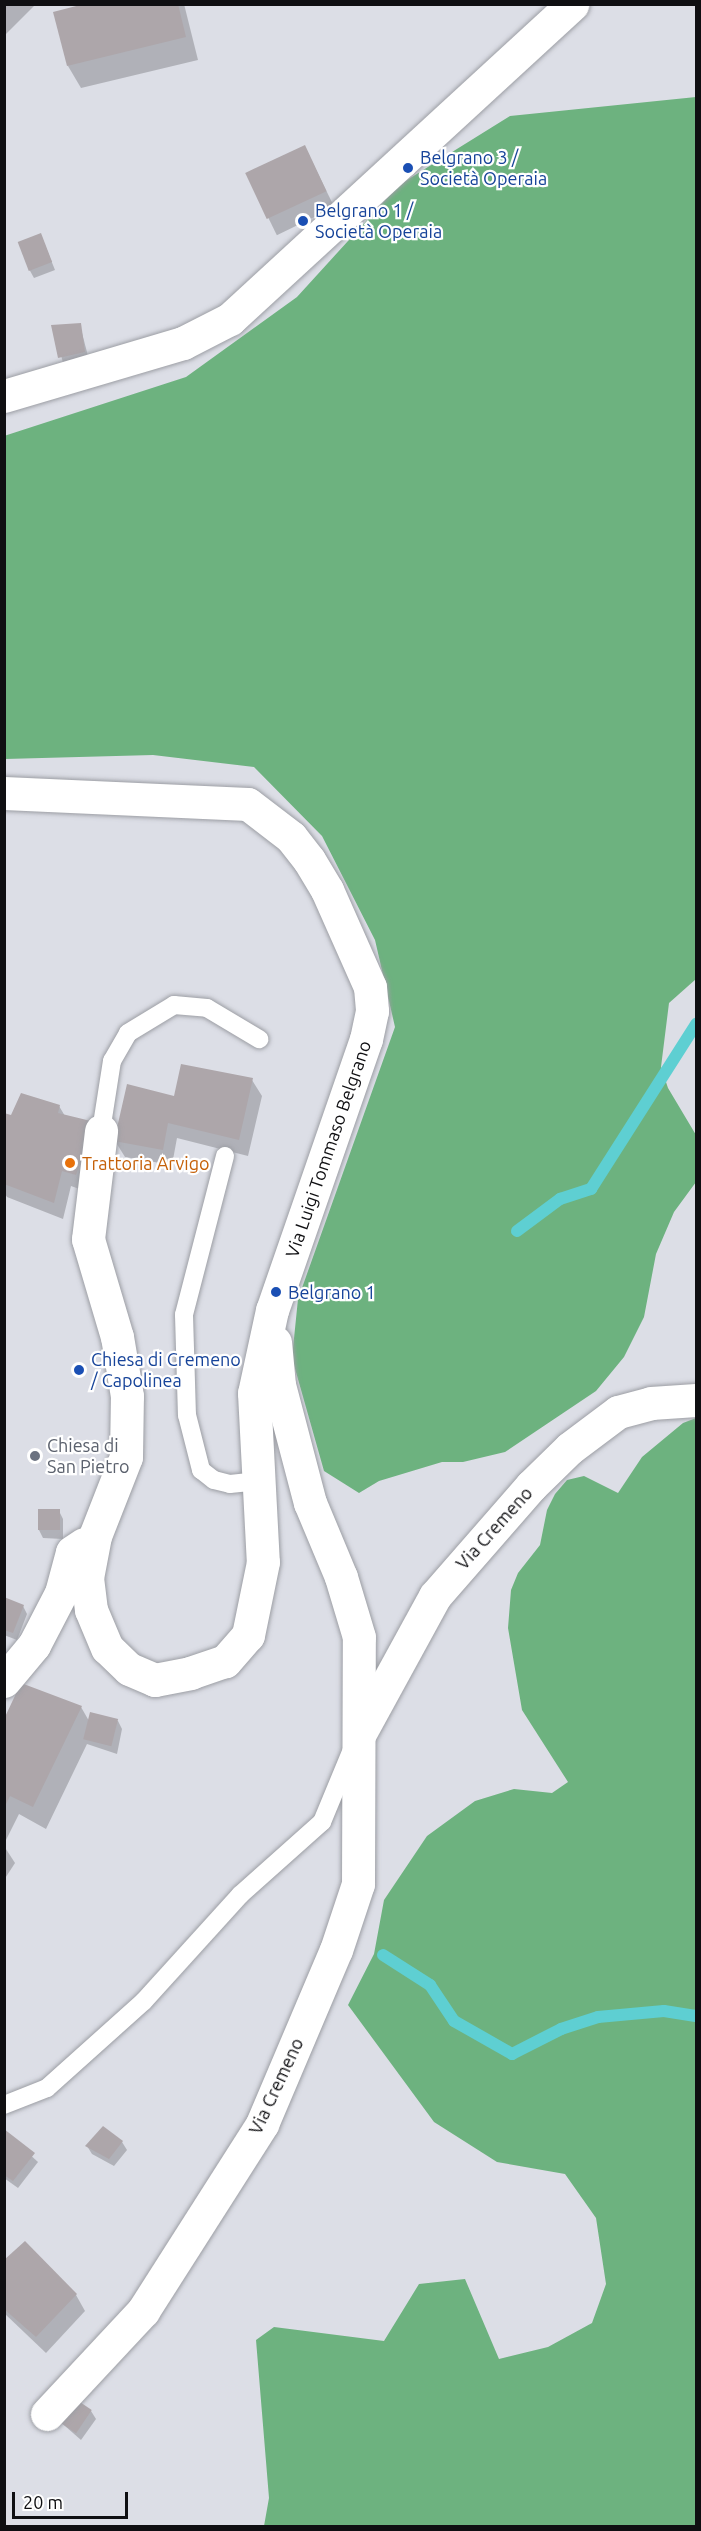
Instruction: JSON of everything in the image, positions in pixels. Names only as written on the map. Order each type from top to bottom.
[{"type":"street","points":[[4,396],[183,343],[230,319],[572,4]]},
{"type":"street","name":"Via Luigi Tommaso Belgrano","points":[[4,793],[248,804],[291,837],[327,890],[370,987],[372,1011],[340,1122],[272,1310],[254,1393],[263,1562],[248,1635],[225,1661],[192,1673],[154,1680],[129,1669],[107,1648],[91,1610],[87,1578],[95,1536]]},
{"type":"street","points":[[4,1681],[34,1645],[56,1603],[72,1552],[95,1536],[126,1457],[127,1396],[117,1338],[88,1239],[101,1131]]},
{"type":"street","name":"Via Cremeno","points":[[47,2414],[143,2311],[262,2124],[336,1950],[358,1884],[359,1637],[341,1577],[310,1503],[279,1385],[272,1310]]},
{"type":"street","name":"Via Cremeno","points":[[357,1737],[435,1596],[531,1486],[570,1448],[618,1412],[651,1403],[696,1400]]},
{"type":"lane","points":[[101,1131],[112,1061],[128,1034],[174,1005],[207,1008],[259,1039]]},
{"type":"lane","points":[[225,1156],[184,1315],[187,1415],[201,1470],[214,1480],[230,1484],[259,1481]]},
{"type":"lane","name":"Via Cremeno","points":[[4,2105],[47,2088],[144,2001],[240,1895],[322,1822],[357,1737]]},
{"type":"green space","points":[[696,97],[696,979],[669,1003],[661,1067],[668,1088],[696,1135],[696,1182],[674,1212],[656,1254],[644,1317],[624,1357],[596,1391],[505,1452],[463,1462],[442,1462],[379,1481],[359,1493],[324,1471],[292,1358],[298,1299],[395,1027],[375,940],[322,836],[254,767],[153,755],[5,759],[4,436],[186,377],[297,297],[399,185],[510,116]]},
{"type":"green space","points":[[696,1418],[696,2526],[264,2526],[269,2498],[256,2340],[274,2327],[384,2341],[419,2284],[465,2279],[499,2359],[548,2347],[592,2323],[606,2284],[596,2218],[565,2174],[497,2162],[434,2122],[348,2005],[374,1954],[384,1900],[427,1836],[475,1801],[514,1789],[552,1793],[568,1782],[522,1710],[508,1628],[511,1590],[518,1573],[540,1545],[547,1510],[555,1494],[567,1480],[584,1476],[618,1493],[642,1457],[683,1423]]},
{"type":"building","points":[[84,4],[178,4],[186,37],[67,66],[53,12]]},
{"type":"building","points":[[305,145],[327,191],[267,219],[245,173]]},
{"type":"building","points":[[41,233],[52,262],[29,271],[18,242]]},
{"type":"building","points":[[81,323],[85,352],[58,358],[51,325]]},
{"type":"building","points":[[181,1064],[253,1078],[239,1140],[168,1123],[163,1150],[114,1141],[127,1084],[174,1096]]},
{"type":"building","points":[[21,1093],[60,1105],[58,1113],[95,1122],[76,1175],[62,1171],[54,1203],[4,1184],[4,1113],[11,1115]]},
{"type":"building","points":[[38,1509],[60,1509],[60,1530],[38,1530]]},
{"type":"building","points":[[4,1597],[24,1605],[13,1633],[4,1630]]},
{"type":"building","points":[[21,1683],[82,1706],[33,1807],[10,1796],[4,1808],[4,1719]]},
{"type":"building","points":[[90,1712],[118,1719],[111,1746],[83,1739]]},
{"type":"building","points":[[103,2126],[123,2141],[109,2159],[85,2146]]},
{"type":"building","points":[[4,2129],[35,2153],[13,2181],[4,2175]]},
{"type":"building","points":[[25,2241],[77,2294],[36,2337],[4,2309],[4,2260]]},
{"type":"building","points":[[71,2396],[92,2410],[76,2433],[55,2419]]},
{"type":"waterway","points":[[517,1231],[560,1199],[591,1189],[696,1024]]},
{"type":"waterway","points":[[383,1955],[430,1985],[454,2021],[512,2054],[561,2029],[598,2017],[664,2011],[696,2016]]},
{"type":"place","name":"Belgrano 3 / Società Operaia","points":[[408,168]]},
{"type":"place","name":"Belgrano 1 / Società Operaia","points":[[303,221]]},
{"type":"place","name":"Trattoria Arvigo","points":[[70,1163]]},
{"type":"place","name":"Belgrano 1","points":[[276,1292]]},
{"type":"place","name":"Chiesa di Cremeno / Capolinea","points":[[79,1370]]},
{"type":"place","name":"Chiesa di San Pietro","points":[[35,1456]]}]
